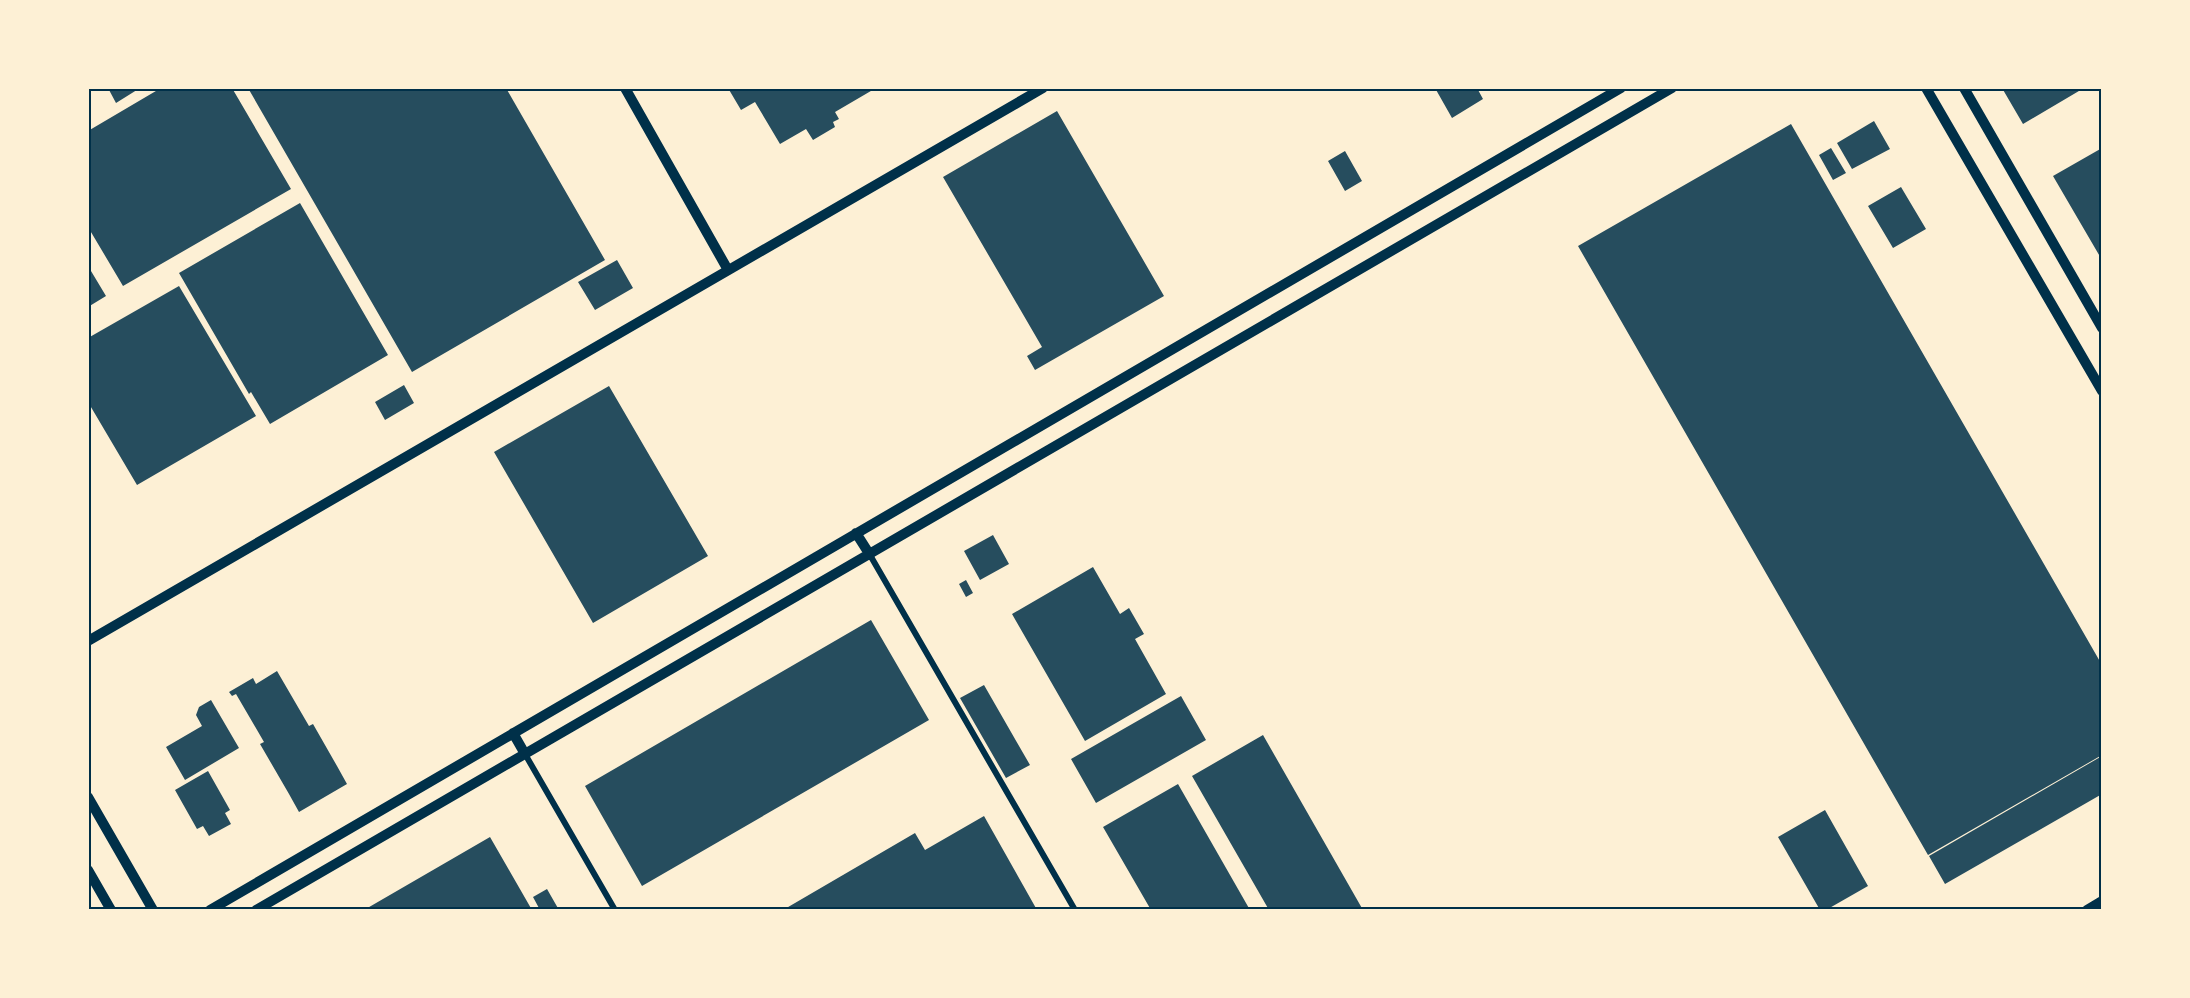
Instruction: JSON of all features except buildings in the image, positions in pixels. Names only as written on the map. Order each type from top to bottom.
[{"type":"street","points":[[625,88],[728,270]]},
{"type":"street","points":[[88,641],[1043,88]]},
{"type":"street","points":[[210,909],[1621,88]]},
{"type":"street","points":[[256,909],[1672,88]]},
{"type":"street","points":[[1926,88],[2102,391]]},
{"type":"street","points":[[1964,88],[2102,328]]},
{"type":"street","points":[[856,533],[1075,909]]},
{"type":"street","points":[[513,733],[615,909]]},
{"type":"street","points":[[88,798],[153,909]]},
{"type":"street","points":[[88,870],[111,909]]},
{"type":"street","points":[[2087,909],[2102,901]]}]
